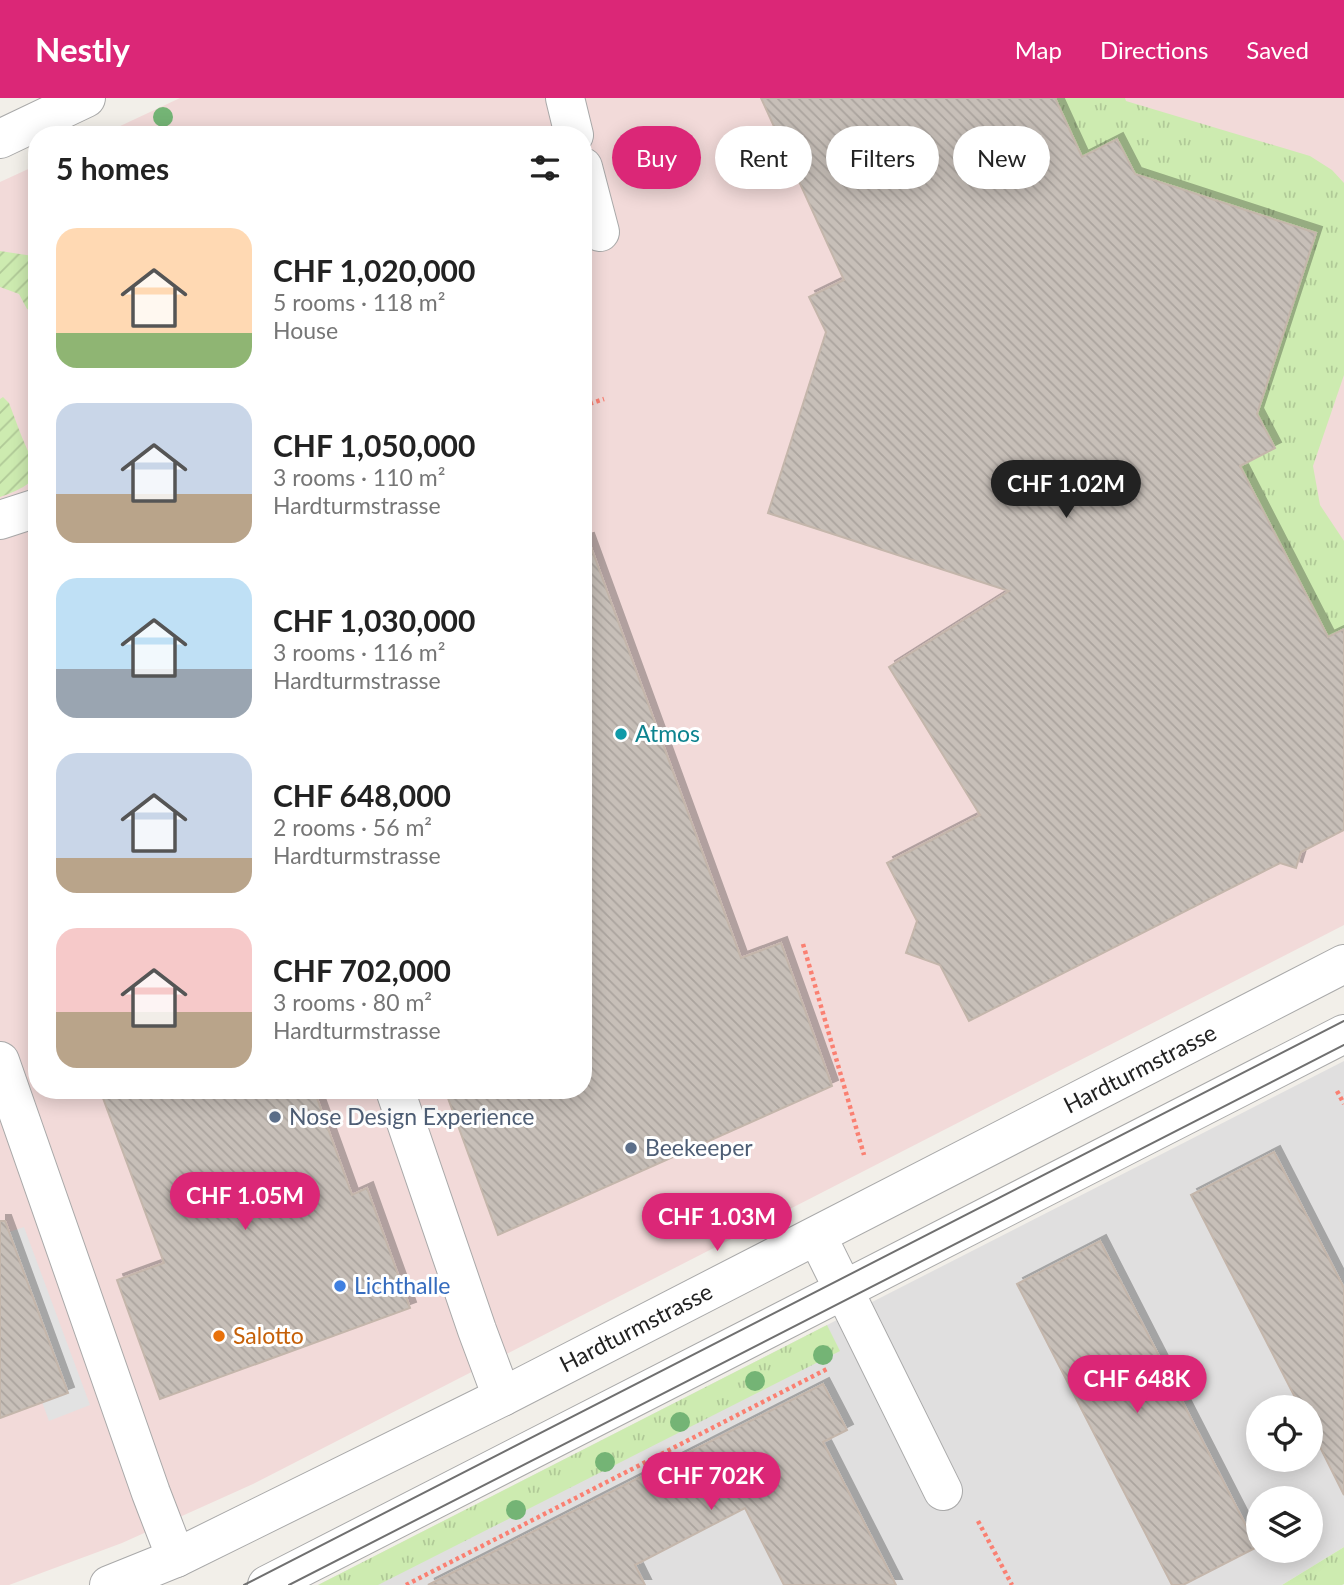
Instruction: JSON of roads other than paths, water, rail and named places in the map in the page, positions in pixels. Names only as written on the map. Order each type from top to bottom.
[{"type":"street","points":[[0,139],[86,98]]},
{"type":"street","points":[[565,98],[572,126]]},
{"type":"street","points":[[592,201],[600,232]]},
{"type":"street","points":[[0,520],[28,511]]},
{"type":"street","name":"Hardturmstrasse","points":[[109,1585],[176,1558],[502,1396],[1344,964]]},
{"type":"street","points":[[267,1585],[1344,1034]]},
{"type":"street","points":[[0,1061],[176,1558]]},
{"type":"street","points":[[398,1099],[502,1396]]},
{"type":"street","points":[[817,1236],[943,1491]]},
{"type":"tram line","points":[[244,1585],[1344,1021]]},
{"type":"tram line","points":[[289,1585],[1344,1045]]},
{"type":"place","name":"Atmos","points":[[621,734]]},
{"type":"place","name":"Nose Design Experience","points":[[275,1117]]},
{"type":"place","name":"Beekeeper","points":[[631,1148]]},
{"type":"place","name":"Lichthalle","points":[[340,1286]]},
{"type":"place","name":"Salotto","points":[[219,1336]]}]
